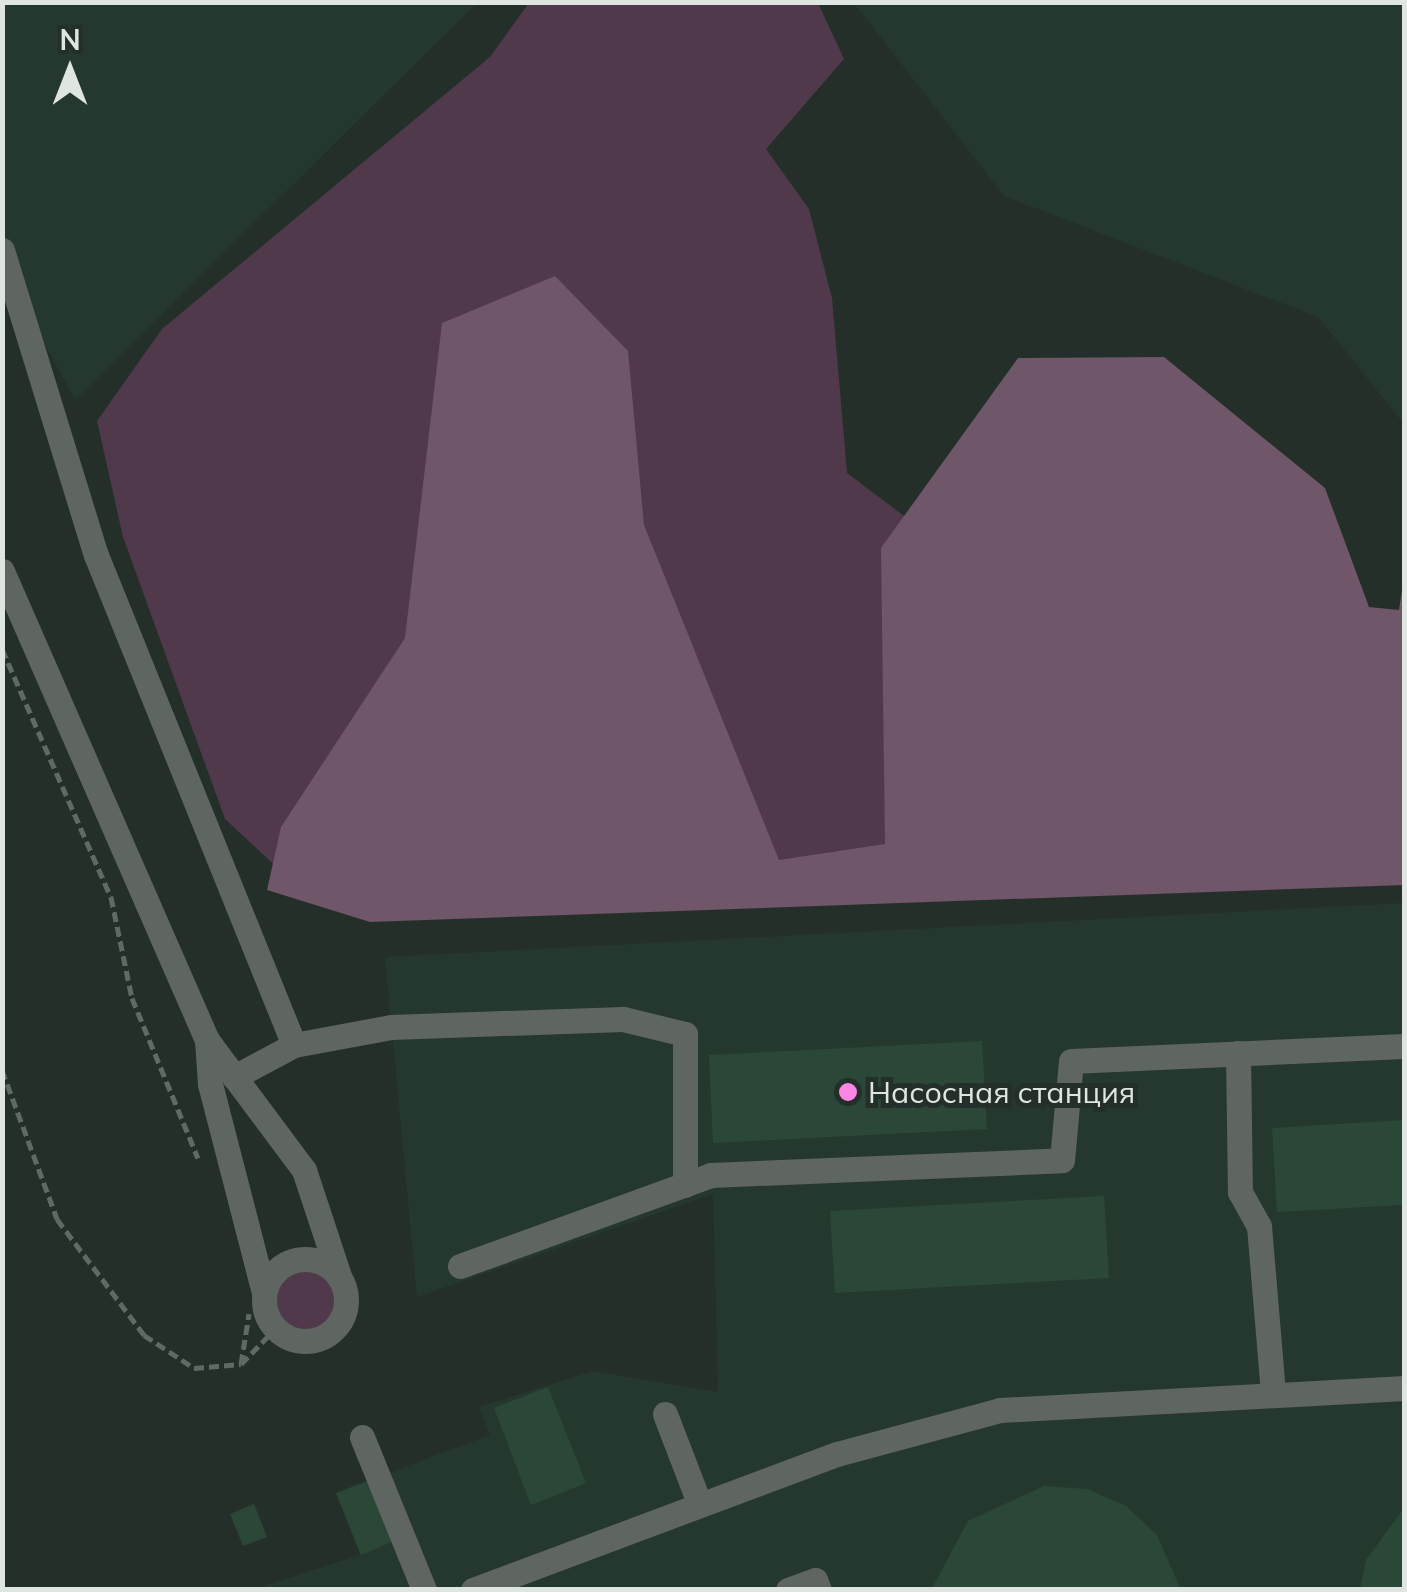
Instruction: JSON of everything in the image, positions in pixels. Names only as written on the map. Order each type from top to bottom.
[{"type":"street","points":[[2,250],[96,555],[294,1046]]},
{"type":"street","points":[[2,571],[207,1040],[304,1170],[346,1302],[328,1336],[294,1340],[275,1330],[256,1300],[210,1084],[207,1040]]},
{"type":"street","points":[[234,1076],[294,1046],[391,1027],[623,1019],[685,1034],[685,1185]]},
{"type":"street","points":[[460,1266],[711,1175],[1062,1160],[1071,1061],[1404,1046]]},
{"type":"street","points":[[1238,1053],[1240,1192],[1259,1226],[1273,1392]]},
{"type":"street","points":[[256,1300],[275,1271],[296,1260],[320,1262],[339,1276]]},
{"type":"street","points":[[472,1590],[837,1454],[1000,1410],[1273,1392],[1404,1388]]},
{"type":"street","points":[[665,1414],[700,1505]]},
{"type":"street","points":[[362,1437],[424,1590]]},
{"type":"street","points":[[788,1590],[815,1580],[819,1590]]},
{"type":"path","points":[[2,649],[111,897],[132,998],[204,1172]]},
{"type":"path","points":[[2,1070],[57,1219],[144,1336],[194,1368],[241,1364],[275,1330]]},
{"type":"path","points":[[241,1364],[256,1300]]},
{"type":"shaded area","points":[[2,3],[477,3],[75,400],[3,268]]},
{"type":"shaded area","points":[[529,3],[818,3],[844,59],[766,149],[809,209],[832,298],[847,473],[904,516],[994,538],[1260,857],[297,886],[225,819],[123,537],[97,421],[162,329],[490,57]]},
{"type":"shaded area","points":[[854,3],[1404,3],[1404,424],[1318,317],[1004,196]]},
{"type":"shaded area","points":[[555,276],[628,351],[644,525],[779,860],[885,844],[881,548],[1018,358],[1164,357],[1325,488],[1369,607],[1399,610],[1404,577],[1404,885],[370,922],[267,890],[281,827],[405,638],[442,323]]},
{"type":"shaded area","points":[[1404,903],[1404,1589],[251,1590],[360,1555],[336,1493],[490,1435],[479,1407],[593,1371],[718,1392],[713,1194],[417,1297],[385,957]]},
{"type":"shaded area","points":[[306,1269],[328,1278],[337,1300],[328,1322],[306,1331],[284,1322],[275,1300],[284,1278]]},
{"type":"building","name":"Насосная станция","points":[[982,1041],[987,1129],[713,1143],[709,1055]]},
{"type":"building","points":[[1404,1120],[1404,1205],[1277,1212],[1272,1128]]},
{"type":"building","points":[[1104,1196],[1109,1278],[835,1293],[830,1211]]},
{"type":"building","points":[[548,1387],[586,1483],[531,1505],[494,1408]]},
{"type":"building","points":[[383,1475],[408,1535],[361,1555],[336,1493]]},
{"type":"building","points":[[1044,1486],[1087,1489],[1126,1506],[1157,1535],[1181,1590],[931,1590],[968,1521]]},
{"type":"building","points":[[254,1504],[267,1537],[243,1546],[230,1514]]},
{"type":"building","points":[[1404,1508],[1404,1590],[1360,1590],[1366,1560]]},
{"type":"place","name":"Насосная станция","points":[[848,1092]]}]
